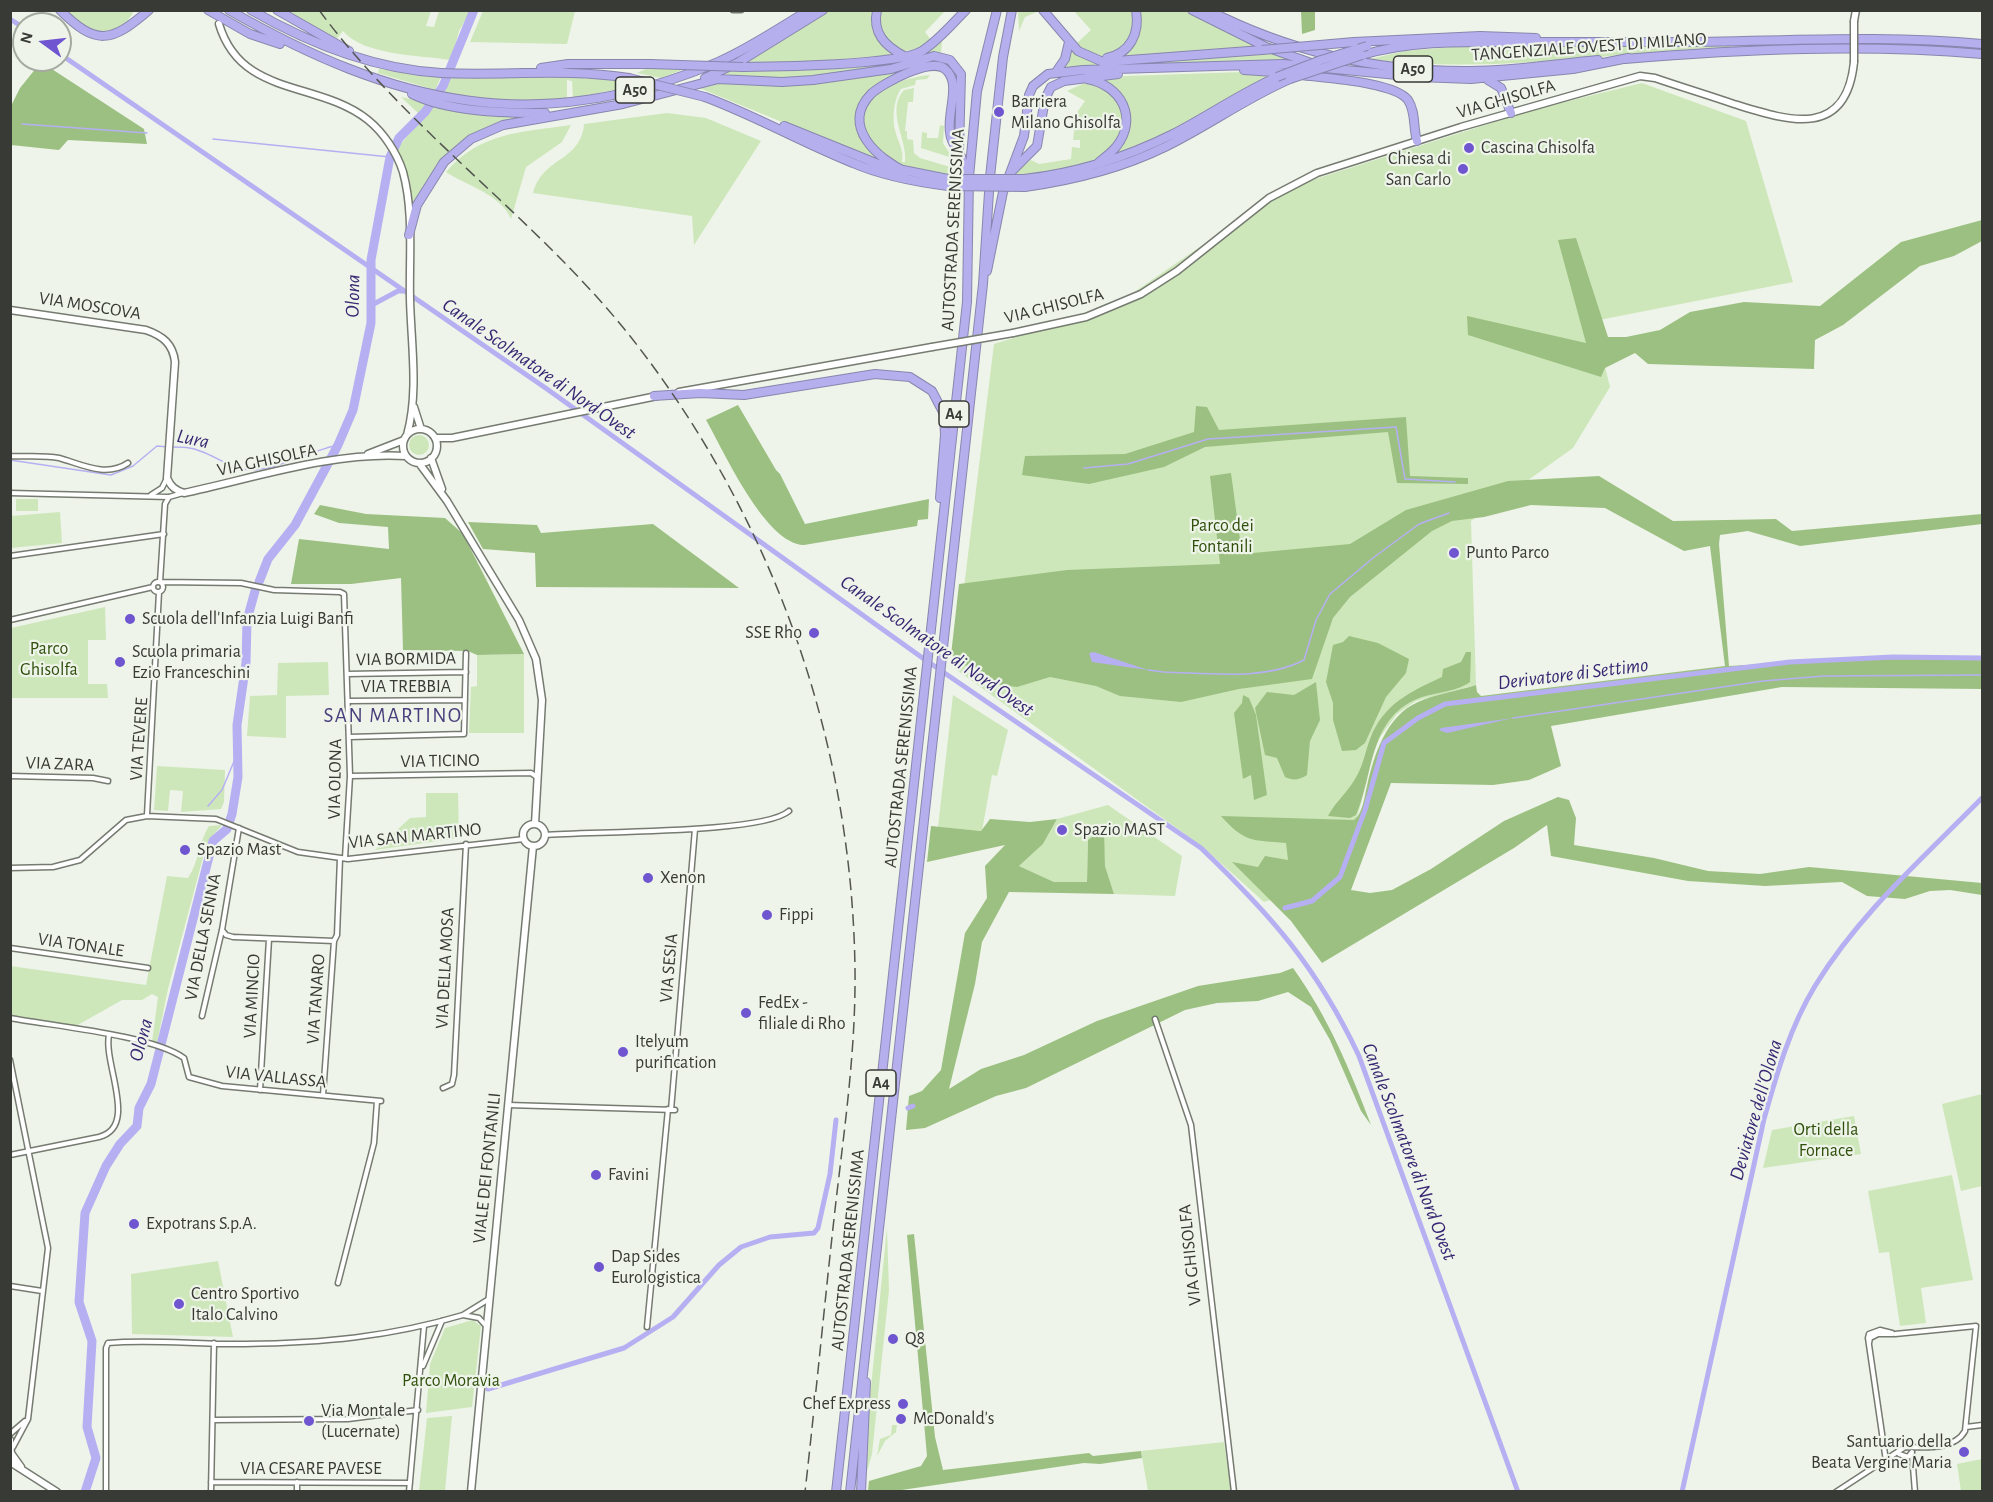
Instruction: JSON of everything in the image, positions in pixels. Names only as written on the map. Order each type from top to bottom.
[{"type":"highway","points":[[60,10],[78,28],[92,35],[111,36],[128,28],[149,10]]},
{"type":"highway","points":[[128,28],[139,10]]},
{"type":"highway","points":[[229,10],[297,49]]},
{"type":"highway","name":"A50","points":[[251,10],[314,43],[375,62],[438,73],[583,73],[629,78],[705,97],[759,118],[861,166],[904,179],[1025,183]]},
{"type":"highway","points":[[278,10],[333,44],[375,62]]},
{"type":"highway","name":"A50","points":[[297,49],[341,68],[427,97],[486,103],[565,104],[625,93],[679,77],[719,61],[809,10]]},
{"type":"highway","points":[[685,87],[739,62],[824,10]]},
{"type":"highway","points":[[877,10],[876,26],[880,37],[887,45],[904,56]]},
{"type":"highway","points":[[511,72],[568,64],[802,66],[904,56],[920,52],[930,45],[966,10]]},
{"type":"highway","name":"AUTOSTRADA SERENISSIMA","points":[[836,1491],[969,284],[969,177],[977,91],[997,10]]},
{"type":"highway","name":"AUTOSTRADA SERENISSIMA","points":[[850,1491],[983,284],[988,187],[1003,57],[1012,10]]},
{"type":"highway","points":[[1043,10],[1082,54],[1109,62],[1413,38],[1500,35],[1561,40]]},
{"type":"highway","points":[[1096,60],[1114,56],[1130,44],[1136,32],[1136,10]]},
{"type":"highway","points":[[1192,10],[1266,47],[1325,67]]},
{"type":"highway","name":"TANGENZIALE OVEST DI MILANO","points":[[1208,10],[1292,45],[1356,62],[1391,67],[1474,71],[1682,53],[1819,49],[1898,48],[1983,54]]},
{"type":"highway","points":[[208,11],[250,34],[297,49]]},
{"type":"highway","points":[[1025,183],[1094,166],[1159,141],[1277,76],[1367,46],[1413,38]]},
{"type":"highway","name":"TANGENZIALE OVEST DI MILANO","points":[[1025,183],[1086,177],[1134,161],[1167,146],[1251,98],[1290,79],[1362,55],[1392,48],[1433,44],[1561,40],[1672,42],[1862,38],[1983,44]]},
{"type":"highway","points":[[1056,72],[1065,59],[1069,42]]},
{"type":"highway","points":[[1953,52],[1983,59]]},
{"type":"highway","points":[[409,235],[420,200],[444,162],[464,144],[485,131],[503,125],[644,100],[718,79],[774,82],[813,80],[891,69],[929,57],[942,57],[955,64],[962,79],[959,151],[969,177]]},
{"type":"highway","points":[[1471,79],[1573,69],[1628,58]]},
{"type":"highway","points":[[983,284],[1008,176],[1024,136],[1029,95],[1033,86],[1044,76],[1056,72],[1261,64],[1471,79],[1493,81],[1498,84],[1506,96],[1511,113]]},
{"type":"highway","points":[[906,172],[889,164],[869,146],[861,129],[861,117],[871,94],[920,67],[937,65],[944,68],[950,76],[953,88],[949,134],[952,144],[959,151]]},
{"type":"highway","points":[[1008,176],[1037,146],[1048,91],[1057,83],[1083,78],[1261,70],[1388,88],[1407,100],[1412,111],[1417,141]]},
{"type":"highway","points":[[1083,78],[1112,89],[1123,100],[1126,113],[1126,126],[1120,141],[1094,166]]},
{"type":"highway","points":[[443,100],[511,113],[579,112]]},
{"type":"highway","points":[[759,118],[801,132],[853,156],[948,182]]},
{"type":"highway","points":[[654,396],[700,393],[744,395],[885,374],[917,380],[938,399],[945,424],[939,547]]},
{"type":"highway","points":[[861,1491],[867,1404],[865,1359]]},
{"type":"street","points":[[733,10],[741,11]]},
{"type":"street","name":"VIA GHISOLFA","points":[[435,438],[452,438],[654,396],[1013,333],[1086,317],[1126,302],[1177,271],[1254,208],[1284,189],[1317,173],[1417,141],[1640,76],[1655,78],[1794,121],[1823,116],[1845,94],[1854,62],[1856,10]]},
{"type":"street","points":[[219,24],[229,48],[249,69],[264,78],[346,106],[369,121],[390,145],[398,159],[407,191],[409,235],[412,399],[405,437],[406,456],[419,463],[447,501],[519,620],[533,653],[542,700],[534,824]]},
{"type":"street","name":"VIA MOSCOVA","points":[[10,310],[126,326],[155,333],[166,340],[172,348],[175,363],[167,478]]},
{"type":"street","points":[[412,399],[421,429],[435,438],[436,449],[432,458],[447,501]]},
{"type":"street","points":[[405,437],[421,429]]},
{"type":"street","name":"VIA GHISOLFA","points":[[356,458],[405,437]]},
{"type":"street","name":"VIA GHISOLFA","points":[[436,449],[452,438]]},
{"type":"street","points":[[10,456],[59,459],[75,465],[108,470],[128,463]]},
{"type":"street","name":"VIA GHISOLFA","points":[[169,497],[319,464],[356,458],[406,456]]},
{"type":"street","points":[[419,463],[432,458]]},
{"type":"street","points":[[147,495],[159,491],[167,478],[173,488],[184,493]]},
{"type":"street","points":[[10,494],[169,497],[165,504],[159,592],[153,587]]},
{"type":"street","points":[[10,556],[164,534]]},
{"type":"street","points":[[10,620],[153,587],[155,583],[161,583]]},
{"type":"street","name":"VIA OLONA","points":[[161,583],[250,585],[266,589],[343,593],[350,776],[342,858]]},
{"type":"street","name":"VIA TEVERE","points":[[147,816],[159,592]]},
{"type":"street","points":[[349,737],[464,734],[466,652]]},
{"type":"street","name":"VIA BORMIDA","points":[[347,674],[466,672]]},
{"type":"street","name":"VIA TREBBIA","points":[[348,701],[465,700]]},
{"type":"street","points":[[538,778],[531,773],[539,767]]},
{"type":"street","name":"VIA TICINO","points":[[350,776],[531,773]]},
{"type":"street","name":"VIA ZARA","points":[[10,776],[93,778],[108,781]]},
{"type":"street","points":[[545,835],[695,829],[775,819],[789,811]]},
{"type":"street","name":"VIA SAN MARTINO","points":[[10,868],[53,867],[74,862],[91,853],[126,820],[147,816],[224,821],[298,852],[342,858],[524,839]]},
{"type":"street","points":[[534,824],[542,827],[545,835],[542,844],[533,846],[524,839],[526,828],[534,824]]},
{"type":"street","name":"VIA DELLA SENNA","points":[[202,1016],[222,930],[237,826]]},
{"type":"street","name":"VIA SESIA","points":[[647,1327],[671,1110],[695,829]]},
{"type":"street","name":"VIA DELLA MOSA","points":[[443,1088],[452,1084],[454,1076],[466,844]]},
{"type":"street","name":"VIALE DEI FONTANILI","points":[[471,1491],[533,846]]},
{"type":"street","name":"VIA TANARO","points":[[323,1095],[342,858]]},
{"type":"street","name":"VIA TANARO","points":[[222,930],[229,937],[334,941]]},
{"type":"street","name":"VIA MINCIO","points":[[260,1090],[269,939]]},
{"type":"street","name":"VIA TONALE","points":[[10,948],[148,968]]},
{"type":"street","points":[[10,1018],[109,1035],[107,1047],[119,1109],[114,1127],[103,1136],[10,1155]]},
{"type":"street","name":"VIA GHISOLFA","points":[[1155,1019],[1191,1125],[1234,1491]]},
{"type":"street","name":"VIA VALLASSA","points":[[109,1035],[164,1048],[184,1059],[191,1078],[222,1086],[379,1101],[374,1143],[338,1283]]},
{"type":"street","points":[[10,1060],[48,1245],[25,1426],[11,1449],[21,1467]]},
{"type":"street","points":[[508,1106],[671,1110]]},
{"type":"street","points":[[10,1286],[42,1291]]},
{"type":"street","points":[[106,1491],[107,1345],[346,1341],[424,1326],[463,1315],[490,1298]]},
{"type":"street","points":[[463,1315],[479,1318],[487,1327]]},
{"type":"street","points":[[422,1367],[442,1321]]},
{"type":"street","points":[[409,1491],[424,1326]]},
{"type":"street","points":[[1836,1491],[1886,1461],[1896,1455],[1952,1443],[1963,1435],[1966,1428],[1976,1326],[1878,1334],[1870,1338],[1886,1461]]},
{"type":"street","points":[[210,1491],[214,1343]]},
{"type":"street","points":[[213,1420],[346,1419],[418,1410]]},
{"type":"street","points":[[10,1434],[24,1423],[27,1412]]},
{"type":"street","points":[[1966,1428],[1983,1425]]},
{"type":"street","points":[[1909,1452],[1915,1491]]},
{"type":"street","points":[[10,1462],[57,1491]]},
{"type":"street","name":"VIA CESARE PAVESE","points":[[211,1482],[410,1483]]},
{"type":"street","points":[[297,1482],[297,1491]]},
{"type":"green space","points":[[483,10],[575,11],[567,44],[470,42]]},
{"type":"green space","points":[[134,11],[118,29],[109,32],[92,29],[72,16],[72,12],[65,12]]},
{"type":"green space","points":[[286,11],[431,11],[426,26],[434,27],[439,11],[471,11],[459,31],[451,60],[378,50],[353,39],[343,31],[334,42]]},
{"type":"green space","points":[[829,11],[874,11],[873,16],[891,55],[793,63],[742,63]]},
{"type":"green space","points":[[879,11],[945,11],[925,32],[931,40],[920,48],[904,51],[884,39],[878,17]]},
{"type":"green space","points":[[1018,11],[1039,11],[1025,17],[1019,31]]},
{"type":"green space","points":[[1074,11],[1133,11],[1130,36],[1121,49],[1114,54],[1106,56],[1088,53],[1075,45],[1091,30]]},
{"type":"green space","points":[[1138,11],[1186,11],[1261,47],[1118,58],[1128,50]]},
{"type":"green space","points":[[1301,11],[1315,11],[1315,30],[1302,34]]},
{"type":"green space","points":[[942,41],[941,54],[837,74],[779,79],[723,74],[733,69],[924,54]]},
{"type":"green space","points":[[1730,46],[1505,64],[1460,65],[1370,59],[1405,51],[1453,47]]},
{"type":"green space","points":[[1073,50],[1089,61],[1100,64],[1273,52],[1292,60],[1291,62],[1063,69]]},
{"type":"green space","points":[[931,59],[947,61],[956,74],[943,62],[929,61],[898,75],[862,102],[863,141],[879,162],[697,87],[717,82],[768,84]]},
{"type":"green space","points":[[650,67],[687,68],[661,78],[637,73]]},
{"type":"green space","points":[[379,69],[441,77],[435,90],[378,73]]},
{"type":"green space","points":[[33,72],[56,72],[144,129],[147,144],[68,140],[59,150],[11,145],[11,106],[20,88]]},
{"type":"green space","points":[[1243,72],[1275,74],[1169,133],[1108,159],[1130,117],[1123,97],[1098,77]]},
{"type":"green space","points":[[930,75],[927,79],[916,80],[915,85],[901,89],[897,98],[894,125],[902,162],[905,162],[905,153],[897,107],[904,90],[914,88],[913,102],[908,102],[905,131],[907,131],[907,139],[913,140],[914,153],[920,158],[957,169],[961,177],[918,172],[901,167],[888,159],[867,136],[863,122],[865,109],[872,98],[883,89],[898,83]]},
{"type":"green space","points":[[560,76],[603,79],[638,85],[573,98],[572,81],[567,80],[567,98],[536,101],[489,99],[443,92],[450,78]]},
{"type":"green space","points":[[1087,82],[1114,94],[1122,110],[1124,115],[1122,133],[1114,146],[1100,157],[1084,164],[1047,173],[1014,177],[1020,168],[1031,160],[1039,164],[1071,159],[1072,147],[1080,148],[1080,140],[1073,140],[1076,114],[1085,101],[1067,91]]},
{"type":"green space","name":"Parco dei Fontanili","points":[[1642,83],[1746,121],[1793,282],[1594,321],[1610,387],[1573,448],[1471,521],[1476,685],[1416,701],[1397,714],[1380,737],[1372,756],[1359,811],[1344,851],[1297,891],[1264,902],[1203,847],[954,668],[994,344],[1111,308],[1284,189],[1532,110]]},
{"type":"green space","points":[[401,97],[424,102],[427,103],[419,114]]},
{"type":"green space","points":[[434,106],[474,113],[526,117],[487,129],[455,149],[437,170],[412,209],[410,180],[397,148]]},
{"type":"green space","points":[[667,113],[706,118],[761,141],[694,245],[692,216],[533,193],[545,172],[576,146],[584,124]]},
{"type":"green space","points":[[571,125],[562,142],[526,167],[511,219],[506,210],[491,197],[446,172],[459,159],[488,141],[519,132]]},
{"type":"green space","points":[[940,125],[944,126],[943,143],[950,154],[949,157],[921,148],[922,132],[927,133],[927,138],[938,138]]},
{"type":"green space","points":[[1982,220],[1982,241],[1954,256],[1920,266],[1843,325],[1815,340],[1814,369],[1648,364],[1635,353],[1605,368],[1601,377],[1468,335],[1467,316],[1586,343],[1558,240],[1576,238],[1608,337],[1626,337],[1660,330],[1690,312],[1744,302],[1820,306],[1901,242]]},
{"type":"green space","points":[[738,405],[780,474],[805,524],[929,499],[928,519],[918,520],[917,526],[804,545],[789,541],[775,529],[747,494],[706,420]]},
{"type":"green space","points":[[1196,406],[1207,407],[1219,430],[1406,417],[1410,476],[1468,478],[1468,484],[1397,483],[1388,432],[1205,447],[1164,467],[1089,484],[1022,475],[1025,456],[1125,454],[1194,432]]},
{"type":"green space","points":[[419,435],[426,438],[429,445],[426,452],[419,455],[412,452],[409,445],[412,438]]},
{"type":"green space","points":[[1231,473],[1242,554],[1350,544],[1406,510],[1508,481],[1599,476],[1673,521],[1776,519],[1792,531],[1982,514],[1982,524],[1800,546],[1748,531],[1720,535],[1719,544],[1729,666],[1893,656],[1982,656],[1982,689],[1782,687],[1551,726],[1561,766],[1529,780],[1493,785],[1391,783],[1351,890],[1370,893],[1392,890],[1431,869],[1504,821],[1558,797],[1569,800],[1576,818],[1574,845],[1654,858],[1708,871],[1760,874],[1809,867],[1982,883],[1982,895],[1950,890],[1930,891],[1905,899],[1867,896],[1842,882],[1765,886],[1688,881],[1551,856],[1547,825],[1514,848],[1322,963],[1291,921],[1232,862],[1258,867],[1265,856],[1288,860],[1286,843],[1243,836],[1221,816],[1354,820],[1361,809],[1373,762],[1383,738],[1407,708],[1432,697],[1476,685],[1477,692],[1481,696],[1725,666],[1710,546],[1684,551],[1605,508],[1531,505],[1484,517],[1452,521],[1432,531],[1350,597],[1333,618],[1312,679],[1239,689],[1181,702],[1120,696],[1096,686],[1050,677],[1017,687],[992,684],[951,655],[959,584],[1067,570],[1220,564],[1210,476]]},
{"type":"green space","points":[[16,499],[38,499],[38,511],[16,511]]},
{"type":"green space","points":[[320,505],[366,514],[445,518],[463,534],[524,654],[477,655],[468,651],[403,650],[401,578],[351,584],[291,584],[299,539],[389,549],[388,527],[339,523],[314,514]]},
{"type":"green space","points":[[60,512],[62,543],[11,548],[11,516]]},
{"type":"green space","points":[[468,522],[537,525],[541,533],[653,524],[739,588],[536,587],[535,553],[483,549]]},
{"type":"green space","name":"Parco Ghisolfa","points":[[105,607],[106,640],[88,640],[88,684],[107,684],[108,698],[11,698],[11,628]]},
{"type":"green space","points":[[1349,636],[1378,643],[1409,659],[1406,673],[1386,697],[1365,743],[1356,750],[1342,751],[1333,720],[1333,703],[1326,682],[1333,645],[1343,642]]},
{"type":"green space","points":[[1466,652],[1471,652],[1470,682],[1458,688],[1417,699],[1401,708],[1389,720],[1381,734],[1356,815],[1350,818],[1328,816],[1358,774],[1370,739],[1382,717],[1409,694],[1442,677],[1443,669],[1461,662]]},
{"type":"green space","points":[[524,654],[524,733],[469,733],[471,687],[477,686],[477,655]]},
{"type":"green space","points":[[328,662],[329,695],[286,696],[286,738],[247,736],[250,696],[277,695],[278,663]]},
{"type":"green space","points":[[1316,682],[1320,720],[1310,741],[1307,775],[1299,779],[1291,779],[1285,777],[1277,758],[1265,755],[1255,708],[1267,692],[1294,695]]},
{"type":"green space","points":[[953,695],[1008,730],[997,776],[992,775],[982,831],[938,827]]},
{"type":"green space","points":[[1243,695],[1249,698],[1256,715],[1267,795],[1254,800],[1251,775],[1243,779],[1234,713],[1242,703]]},
{"type":"green space","points":[[157,766],[225,770],[224,802],[221,809],[181,812],[183,791],[170,790],[168,811],[154,810]]},
{"type":"green space","points":[[426,793],[458,793],[459,838],[375,850],[410,818],[426,817]]},
{"type":"green space","points":[[1108,805],[1182,856],[1175,896],[1114,894],[1105,866],[1103,828],[1088,840],[1087,882],[1054,882],[1019,866],[1043,844],[1057,819]]},
{"type":"green space","points":[[990,819],[1030,822],[1057,819],[1043,844],[1019,866],[1054,882],[1087,882],[1088,840],[1104,828],[1105,866],[1114,894],[1009,892],[982,942],[975,984],[949,1089],[981,1069],[1024,1055],[1097,1021],[1198,986],[1280,973],[1293,968],[1317,1005],[1337,1044],[1371,1125],[1361,1111],[1330,1040],[1311,1007],[1288,992],[1258,1001],[1217,1003],[1185,1010],[1026,1088],[996,1096],[925,1128],[906,1130],[909,1096],[922,1091],[941,1070],[965,933],[987,898],[985,866],[1005,845],[927,862],[931,826],[981,831]]},
{"type":"green space","points":[[222,825],[209,840],[205,850],[168,989],[157,1043],[152,1042],[158,997],[152,994],[142,1000],[122,1000],[76,1026],[11,1015],[10,966],[146,985],[167,876],[188,878],[209,826]]},
{"type":"green space","points":[[1982,1094],[1982,1186],[1961,1191],[1942,1104]]},
{"type":"green space","name":"Orti della Fornace","points":[[1854,1116],[1861,1154],[1763,1168],[1772,1130]]},
{"type":"green space","points":[[1952,1175],[1973,1280],[1921,1288],[1926,1323],[1900,1326],[1889,1252],[1879,1253],[1868,1191]]},
{"type":"green space","points":[[887,1228],[889,1290],[872,1454],[865,1478],[864,1456]]},
{"type":"green space","points":[[914,1234],[935,1437],[943,1470],[1089,1453],[1093,1456],[1141,1451],[1142,1458],[1100,1464],[1084,1463],[895,1491],[868,1491],[869,1481],[921,1466],[927,1456],[907,1235]]},
{"type":"green space","name":"Centro Sportivo Italo Calvino","points":[[218,1261],[233,1337],[132,1334],[131,1274]]},
{"type":"green space","name":"Parco Moravia","points":[[473,1320],[481,1326],[472,1407],[426,1413],[430,1364],[445,1328]]},
{"type":"green space","points":[[452,1416],[445,1491],[419,1491],[427,1418]]},
{"type":"green space","points":[[892,1425],[897,1425],[896,1432],[885,1441],[877,1456],[880,1439],[891,1435]]},
{"type":"green space","points":[[1224,1442],[1231,1491],[1148,1491],[1141,1451]]},
{"type":"green space","points":[[1982,1459],[1982,1491],[1961,1491],[1957,1464]]},
{"type":"shaded area","points":[[1094,652],[1148,670],[1092,662],[1089,653]]},
{"type":"shaded area","points":[[1513,718],[1447,733],[1439,730],[1441,728]]},
{"type":"waterway","name":"Olona","points":[[259,582],[268,559],[295,525],[338,445],[353,410],[371,323],[371,260],[390,157],[399,138],[425,112],[443,86],[474,10]]},
{"type":"waterway","name":"Canale Scolmatore di Nord Ovest","points":[[72,62],[547,389],[924,659],[1201,848],[1271,920],[1309,969],[1343,1024],[1359,1056],[1518,1492]]},
{"type":"waterway","points":[[22,124],[147,133]]},
{"type":"waterway","points":[[213,139],[390,157]]},
{"type":"waterway","points":[[370,306],[398,291],[404,291]]},
{"type":"waterway","points":[[1084,468],[1128,464],[1208,439],[1396,427],[1405,479],[1455,482]]},
{"type":"waterway","name":"Lura","points":[[172,447],[193,449],[233,466],[253,470],[263,469],[338,445]]},
{"type":"waterway","name":"Lura","points":[[10,460],[111,475],[133,466],[157,446],[168,447]]},
{"type":"waterway","points":[[1148,670],[1217,674],[1254,673],[1288,667],[1304,660],[1316,620],[1330,594],[1419,524],[1449,513]]},
{"type":"waterway","name":"Olona","points":[[85,1492],[96,1458],[87,1427],[92,1341],[79,1302],[85,1213],[106,1166],[120,1144],[137,1126],[139,1108],[151,1084],[213,841],[227,829],[232,814],[238,777],[237,725],[246,663],[247,620],[255,591]]},
{"type":"waterway","name":"Derivatore di Settimo","points":[[1285,908],[1312,901],[1340,877],[1365,810],[1384,743],[1418,718],[1445,704],[1790,662],[1893,657],[1982,658]]},
{"type":"waterway","points":[[1513,718],[1763,681],[1824,676],[1982,675]]},
{"type":"waterway","points":[[208,806],[222,790],[235,759]]},
{"type":"waterway","name":"Deviatore dell'Olona","points":[[1682,1492],[1764,1119],[1791,1034],[1815,986],[1851,935],[1893,888],[1982,798]]},
{"type":"waterway","name":"Derivatore di Settimo","points":[[908,1108],[913,1106]]},
{"type":"waterway","name":"Derivatore di Settimo","points":[[488,1389],[624,1348],[673,1317],[719,1265],[741,1247],[770,1237],[814,1233],[818,1228],[830,1174],[836,1120]]},
{"type":"railway","points":[[319,10],[392,96],[554,252],[630,336],[680,405],[725,478],[763,555],[795,634],[820,715],[839,798],[850,883],[855,969],[854,1027],[849,1085],[805,1492]]},
{"type":"place","name":"Barriera Milano Ghisolfa","points":[[999,112]]},
{"type":"place","name":"Cascina Ghisolfa","points":[[1469,148]]},
{"type":"place","name":"Chiesa di San Carlo","points":[[1463,169]]},
{"type":"place","name":"Punto Parco","points":[[1454,553]]},
{"type":"place","name":"Scuola dell'Infanzia Luigi Banfi","points":[[130,619]]},
{"type":"place","name":"SSE Rho","points":[[814,633]]},
{"type":"place","name":"Scuola primaria Ezio Franceschini","points":[[120,662]]},
{"type":"place","name":"Spazio MAST","points":[[1062,830]]},
{"type":"place","name":"Spazio Mast","points":[[185,850]]},
{"type":"place","name":"Xenon","points":[[648,878]]},
{"type":"place","name":"Fippi","points":[[767,915]]},
{"type":"place","name":"FedEx - filiale di Rho","points":[[746,1013]]},
{"type":"place","name":"Itelyum purification","points":[[623,1052]]},
{"type":"place","name":"Favini","points":[[596,1175]]},
{"type":"place","name":"Expotrans S.p.A.","points":[[134,1224]]},
{"type":"place","name":"Dap Sides Eurologistica","points":[[599,1267]]},
{"type":"place","name":"Centro Sportivo Italo Calvino","points":[[179,1304]]},
{"type":"place","name":"Q8","points":[[893,1339]]},
{"type":"place","name":"Chef Express","points":[[903,1404]]},
{"type":"place","name":"McDonald's","points":[[901,1419]]},
{"type":"place","name":"Via Montale (Lucernate)","points":[[309,1421]]},
{"type":"place","name":"Santuario della Beata Vergine Maria","points":[[1964,1452]]},
{"type":"district","name":"SAN MARTINO","points":[[393,716]]}]
